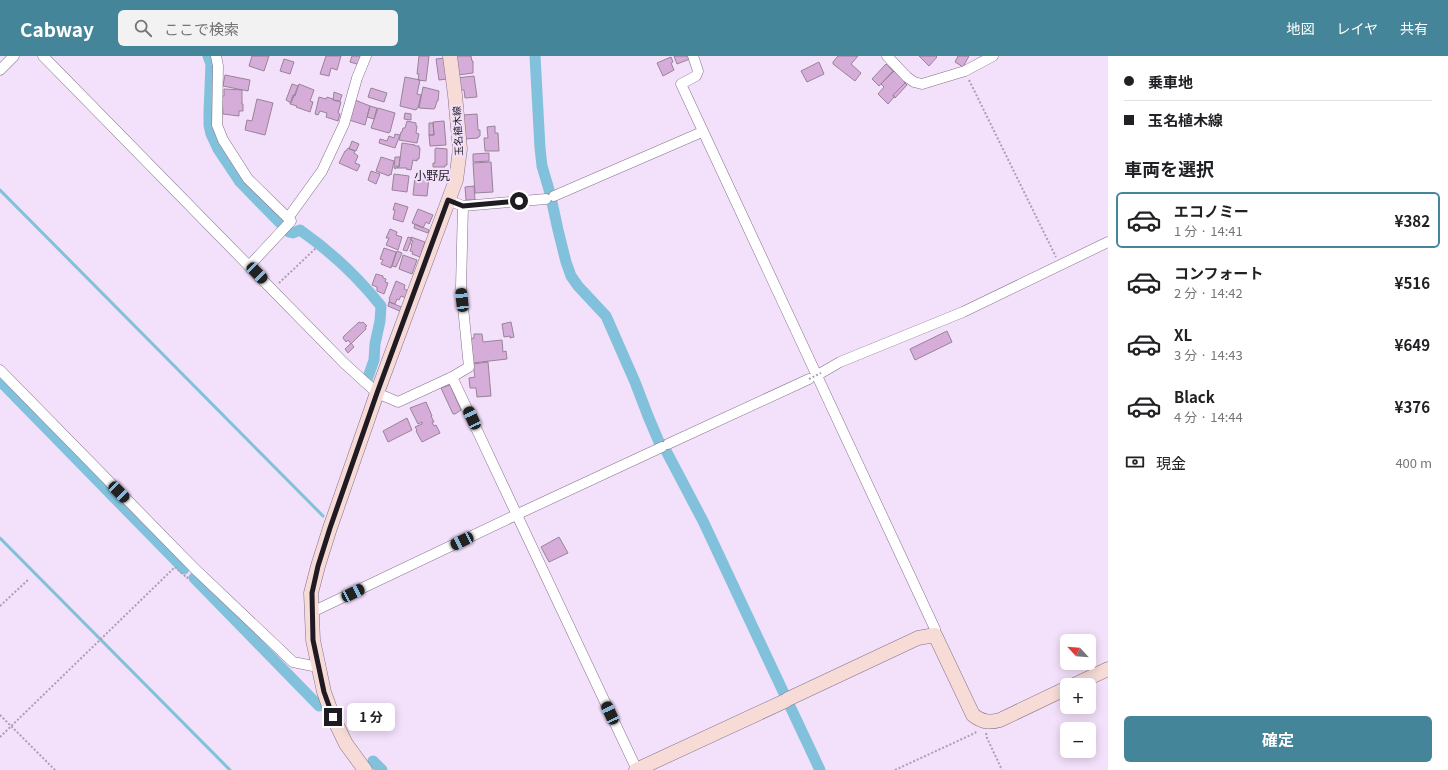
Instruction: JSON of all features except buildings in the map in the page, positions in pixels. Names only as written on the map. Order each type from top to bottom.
[{"type":"main road","name":"玉名植木線","points":[[365,770],[346,744],[333,717],[324,692],[313,640],[312,593],[318,566],[377,393],[456,180],[460,149],[450,56]]},
{"type":"main road","points":[[636,770],[918,638],[935,635],[973,715],[984,722],[991,723],[1000,720],[1060,691]]},
{"type":"main road","points":[[1089,678],[1108,669]]},
{"type":"street","points":[[0,70],[14,56]]},
{"type":"street","points":[[43,56],[250,265],[344,363],[377,393],[398,402],[452,377],[469,367],[461,287],[463,206]]},
{"type":"street","points":[[216,56],[218,66],[217,125],[223,140],[248,179],[292,221],[250,265]]},
{"type":"street","points":[[288,218],[322,171],[344,124],[357,78],[366,56]]},
{"type":"street","points":[[693,56],[698,71],[696,76],[681,84],[702,132],[935,629],[935,635]]},
{"type":"street","points":[[887,56],[907,77],[914,82],[922,84],[965,71],[992,56]]},
{"type":"street","points":[[448,200],[463,206],[550,198],[702,132]]},
{"type":"street","points":[[820,373],[840,362],[962,312],[1108,242]]},
{"type":"street","points":[[0,370],[195,569],[293,662],[318,667]]},
{"type":"street","points":[[452,377],[636,770]]},
{"type":"street","points":[[312,612],[809,378]]},
{"type":"path","points":[[965,71],[1060,266]]},
{"type":"path","points":[[273,289],[316,248]]},
{"type":"path","points":[[809,378],[820,373]]},
{"type":"path","points":[[0,737],[175,567],[187,578],[195,569]]},
{"type":"path","points":[[0,606],[29,579]]},
{"type":"path","points":[[0,715],[55,770]]},
{"type":"path","points":[[895,770],[975,733],[984,722]]},
{"type":"path","points":[[984,722],[987,738],[1002,770]]},
{"type":"waterway","points":[[208,56],[211,64],[209,112],[211,134],[218,149],[240,182],[289,232],[293,233],[300,230],[333,256],[363,285],[381,306],[374,360],[367,380]]},
{"type":"waterway","points":[[535,56],[542,166],[550,193],[566,262],[571,276],[578,286],[606,316],[659,442],[663,445],[703,521],[820,770]]},
{"type":"waterway","points":[[0,190],[323,516]]},
{"type":"waterway","points":[[0,381],[184,569]]},
{"type":"waterway","points":[[0,538],[230,770]]},
{"type":"waterway","points":[[194,578],[319,706]]},
{"type":"waterway","points":[[373,761],[382,770]]},
{"type":"district","name":"小野尻","points":[[432,174]]},
{"type":"route","points":[[333,717],[324,692],[313,640],[312,593],[318,566],[330,528],[377,393],[448,200],[463,206],[519,201]]}]
